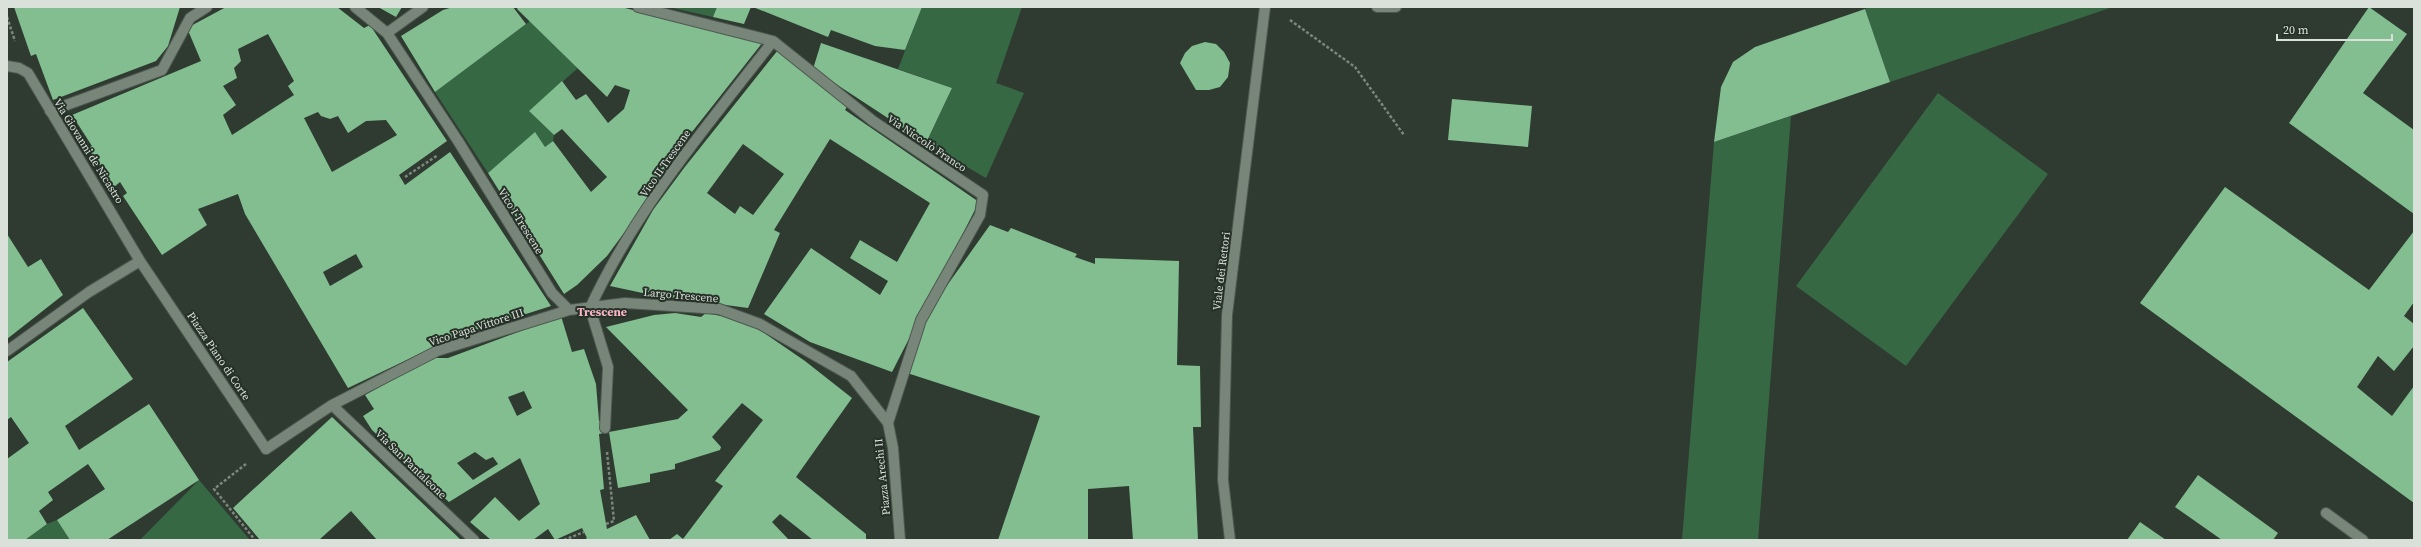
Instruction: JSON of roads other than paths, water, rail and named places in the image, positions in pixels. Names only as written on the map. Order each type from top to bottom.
[{"type":"street","points":[[50,111],[162,70],[190,18],[207,7]]},
{"type":"street","points":[[355,7],[387,33],[421,7]]},
{"type":"street","name":"Via Niccolò Franco","points":[[638,7],[773,41],[873,121],[983,195],[980,215],[921,320],[888,423]]},
{"type":"street","name":"Viale dei Rettori","points":[[1230,540],[1223,480],[1227,315],[1265,7]]},
{"type":"street","points":[[1377,7],[1396,7]]},
{"type":"street","name":"Vico I Trescene","points":[[387,33],[458,141],[552,293],[569,310]]},
{"type":"street","name":"Vico II Trescene","points":[[590,308],[606,273],[678,163],[773,41]]},
{"type":"street","name":"Via Giovanni de Nicastro","points":[[7,66],[19,68],[28,73],[140,261]]},
{"type":"street","points":[[7,351],[89,292],[140,261]]},
{"type":"street","name":"Piazza Piano di Corte","points":[[140,261],[266,449],[332,405]]},
{"type":"street","name":"Largo Trescene","points":[[590,308],[625,303],[719,310],[760,324],[851,376]]},
{"type":"street","points":[[590,308],[608,367],[605,428]]},
{"type":"street","name":"Vico Papa Vittore III","points":[[332,405],[437,351],[569,310],[590,308]]},
{"type":"street","name":"Piazza Arechi II","points":[[851,376],[888,423],[893,448],[900,540]]},
{"type":"street","name":"Via San Pantaleone","points":[[332,405],[474,540]]},
{"type":"street","points":[[2326,513],[2363,540]]},
{"type":"district","name":"Trescene","points":[[602,312]]}]
